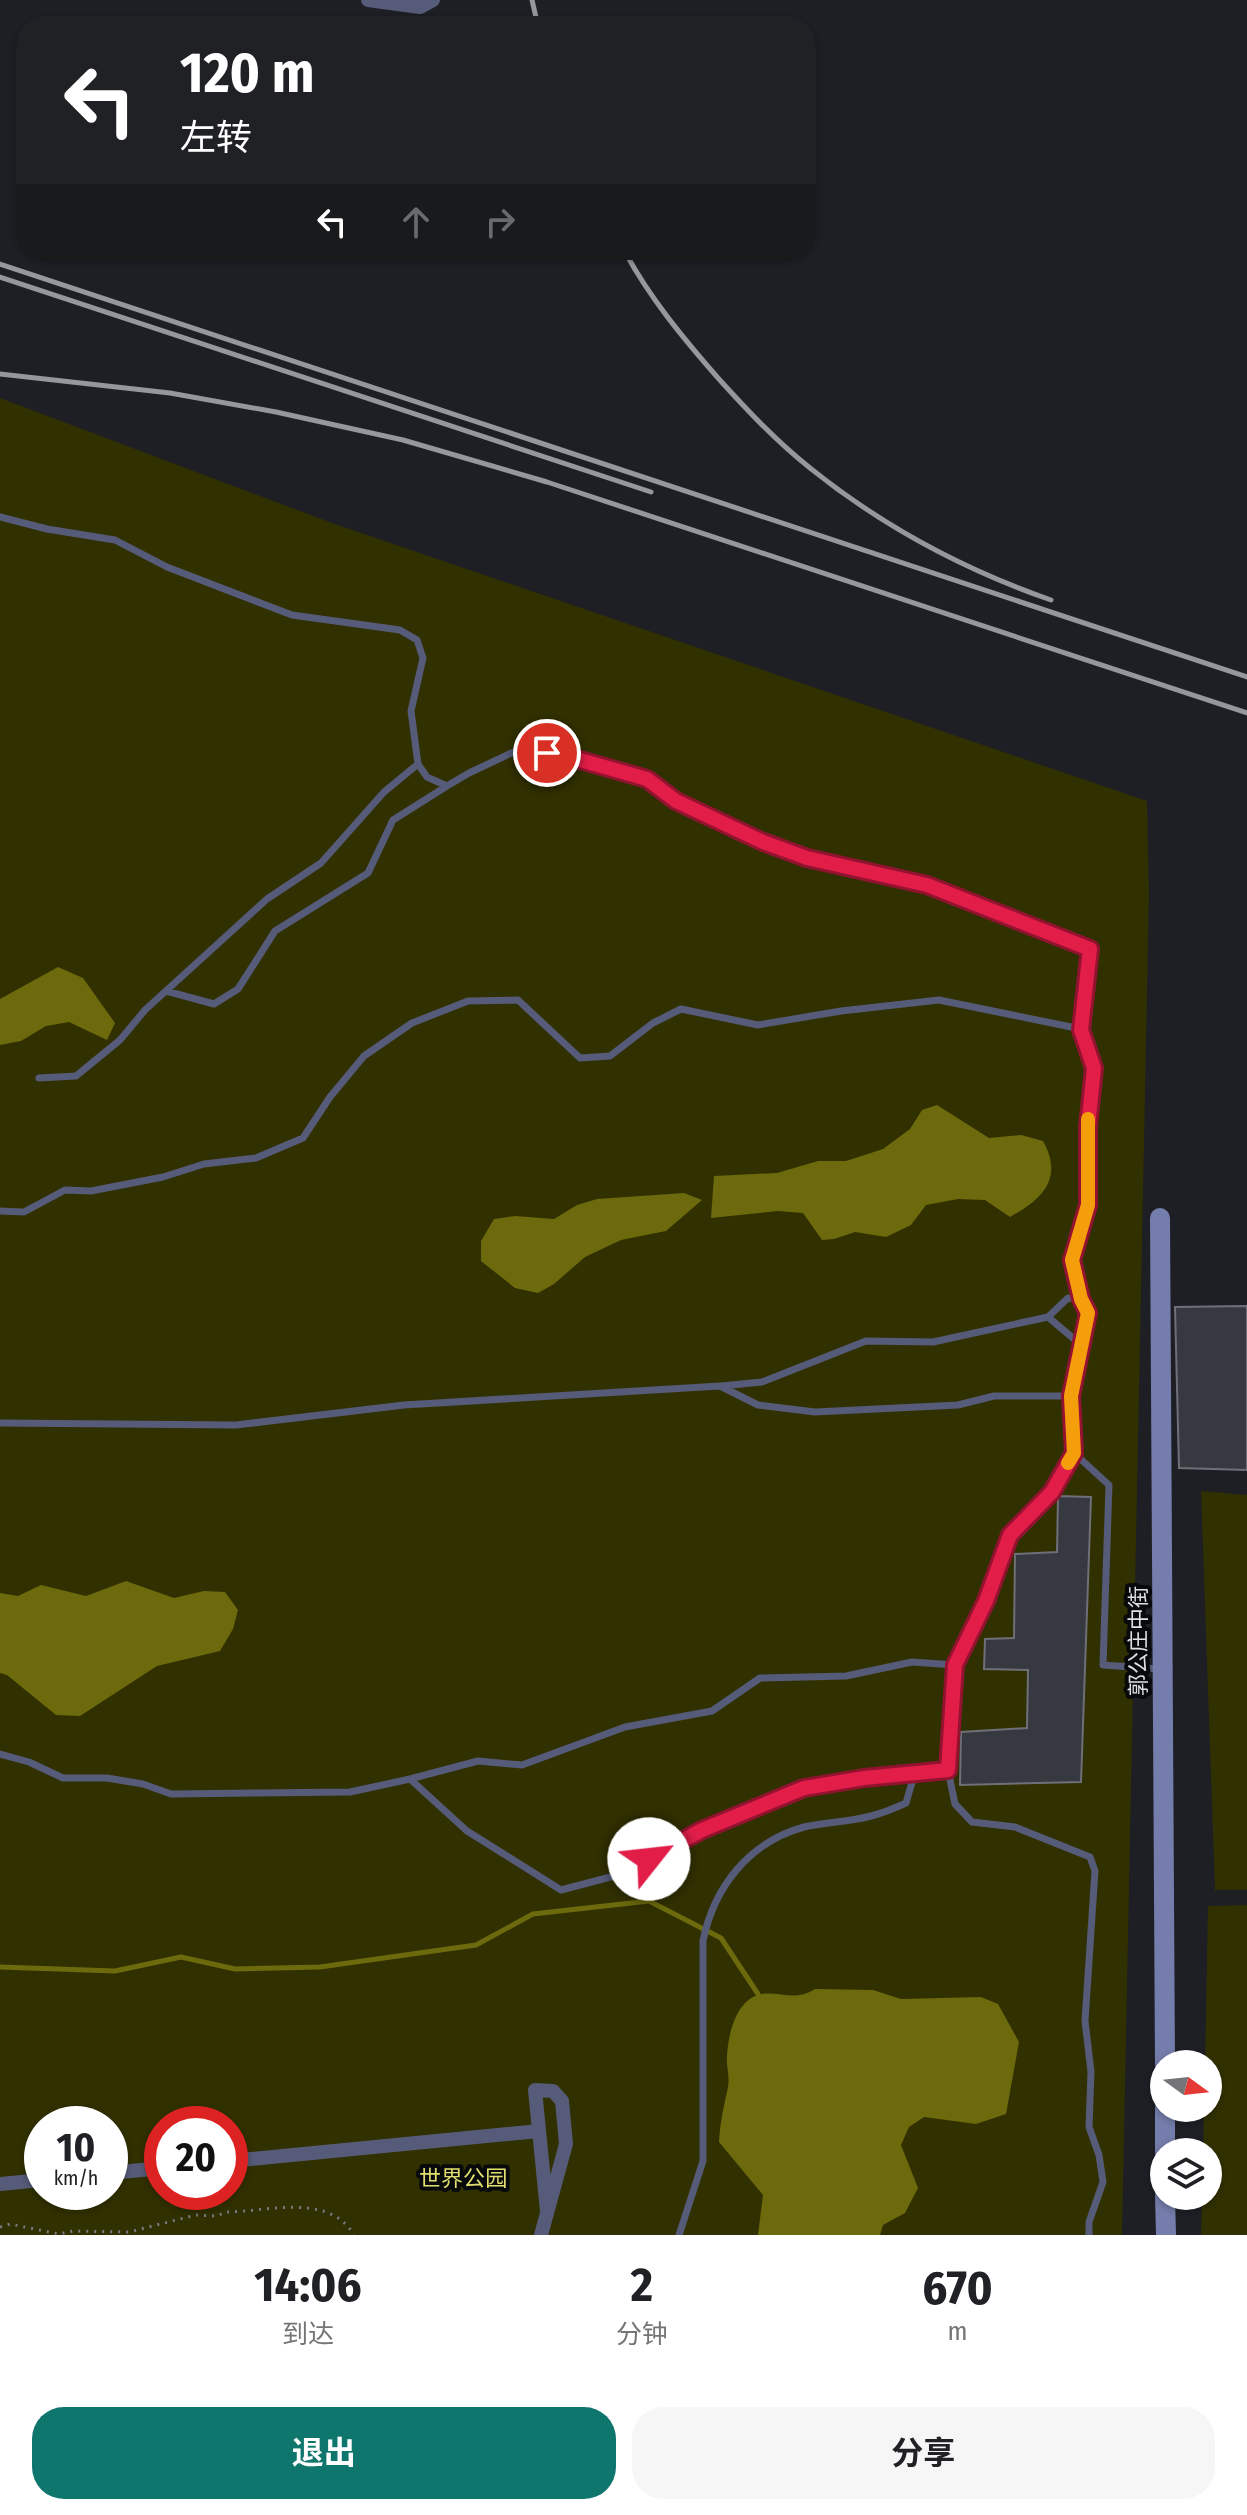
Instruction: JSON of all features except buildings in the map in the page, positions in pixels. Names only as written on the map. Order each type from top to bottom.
[{"type":"street","points":[[368,0],[420,7],[433,0]]},
{"type":"street","name":"郭公庄中街","points":[[1160,1218],[1165,2050]]},
{"type":"street","points":[[541,2235],[566,2144],[562,2101],[553,2091],[535,2090],[547,2211]]},
{"type":"street","points":[[248,2159],[539,2131]]},
{"type":"street","points":[[0,2184],[24,2182]]},
{"type":"street","points":[[1165,2210],[1166,2235]]},
{"type":"lane","points":[[0,517],[47,529],[115,540],[167,567],[292,615],[400,630],[417,640],[423,658],[411,711],[418,764],[427,777],[447,786]]},
{"type":"lane","points":[[166,991],[214,1004],[238,989],[275,931],[368,873],[393,820],[469,773],[520,749],[573,758],[647,779],[676,801],[763,842],[807,858],[927,885],[1090,949],[1081,1030],[1094,1068],[1088,1127],[1088,1205],[1072,1260],[1081,1299],[1088,1313],[1071,1396],[1074,1453],[1052,1492],[1010,1535],[986,1601],[955,1665],[948,1770],[955,1804],[972,1822],[1015,1827],[1090,1857],[1095,1871],[1085,2021],[1091,2072],[1089,2127],[1099,2155],[1103,2182],[1089,2222],[1089,2235]]},
{"type":"lane","points":[[39,1078],[76,1076],[120,1040],[145,1010],[267,899],[321,863],[384,792],[418,764]]},
{"type":"lane","points":[[0,1211],[24,1212],[65,1190],[91,1191],[163,1177],[204,1164],[256,1158],[303,1138],[330,1097],[364,1056],[412,1023],[468,1001],[518,1000],[580,1058],[610,1056],[653,1023],[681,1009],[758,1025],[841,1011],[939,1000],[1081,1030]]},
{"type":"lane","points":[[0,1423],[236,1425],[404,1405],[762,1382],[866,1341],[933,1342],[1048,1317],[1068,1298],[1081,1299]]},
{"type":"lane","points":[[1048,1317],[1080,1344]]},
{"type":"lane","points":[[720,1386],[758,1405],[815,1412],[958,1405],[994,1396],[1071,1396]]},
{"type":"lane","points":[[1074,1453],[1109,1485],[1103,1665],[1162,1669]]},
{"type":"lane","points":[[0,1754],[29,1762],[63,1778],[107,1778],[143,1784],[171,1794],[350,1792],[478,1761],[522,1765],[625,1727],[712,1711],[760,1678],[846,1676],[912,1662],[955,1665]]},
{"type":"lane","points":[[410,1779],[467,1831],[561,1890],[622,1874],[702,1830],[804,1788],[948,1770]]},
{"type":"lane","points":[[679,2235],[703,2161],[703,1941],[708,1913],[727,1879],[766,1842],[803,1828],[872,1816],[906,1803],[915,1772]]},
{"type":"path","points":[[0,2227],[10,2224],[59,2234],[73,2231],[129,2232],[196,2215],[217,2216],[226,2212],[302,2207],[327,2212],[348,2225],[354,2235]]},
{"type":"green space","name":"世界公园","points":[[0,398],[332,523],[1147,801],[1149,894],[1122,2235],[0,2235]]},
{"type":"green space","points":[[1201,1491],[1247,1495],[1247,1890],[1215,1890]]},
{"type":"green space","points":[[1247,1905],[1247,2235],[1201,2235],[1202,2210],[1222,2210],[1222,2138],[1203,2138],[1204,2122],[1222,2122],[1222,2050],[1205,2050],[1208,1906]]},
{"type":"shaded area","points":[[58,967],[83,978],[115,1023],[107,1040],[69,1022],[46,1026],[21,1041],[0,1045],[0,999]]},
{"type":"shaded area","points":[[937,1105],[989,1138],[1021,1135],[1043,1141],[1051,1166],[1050,1177],[1040,1195],[1010,1217],[985,1200],[958,1199],[926,1205],[911,1225],[886,1237],[855,1232],[822,1240],[803,1213],[778,1211],[711,1218],[714,1176],[777,1173],[818,1161],[846,1161],[883,1149],[910,1129],[922,1110]]},
{"type":"shaded area","points":[[684,1193],[702,1200],[666,1231],[621,1240],[585,1257],[554,1284],[538,1293],[515,1288],[481,1261],[481,1241],[494,1219],[515,1216],[554,1219],[577,1205],[597,1199]]},
{"type":"shaded area","points":[[126,1581],[174,1598],[204,1591],[225,1592],[238,1610],[233,1629],[220,1651],[157,1666],[80,1716],[56,1715],[7,1675],[0,1673],[0,1593],[18,1596],[41,1585],[86,1596]]},
{"type":"shaded area","points":[[815,1989],[873,1990],[901,1999],[981,1997],[998,2004],[1019,2042],[1006,2114],[976,2124],[924,2117],[909,2127],[901,2145],[918,2188],[905,2213],[883,2225],[880,2235],[758,2235],[763,2195],[719,2142],[728,2083],[728,2048],[740,2010],[752,1997],[761,1994],[794,1996]]},
{"type":"waterway","points":[[0,1967],[115,1971],[181,1957],[235,1969],[320,1967],[476,1945],[533,1914],[649,1901],[721,1938],[758,1994]]},
{"type":"railway","points":[[532,0],[536,16]]},
{"type":"railway","points":[[630,260],[656,301],[705,363],[762,425],[810,468],[837,489],[925,544],[987,575],[1051,600]]},
{"type":"railway","points":[[0,264],[1247,677]]},
{"type":"railway","points":[[0,277],[651,492]]},
{"type":"railway","points":[[0,374],[170,393],[403,440],[547,482],[1247,713]]},
{"type":"slow traffic","points":[[1068,1463],[1074,1453],[1071,1396],[1088,1313],[1081,1299],[1072,1260],[1088,1205],[1088,1119]]},
{"type":"route","points":[[547,753],[647,779],[676,801],[763,842],[807,858],[927,885],[1090,949],[1081,1030],[1094,1068],[1088,1127],[1088,1205],[1072,1260],[1081,1299],[1088,1313],[1071,1396],[1074,1453],[1052,1492],[1010,1535],[986,1601],[955,1665],[948,1770],[864,1778],[804,1788],[702,1830],[649,1859]]}]
